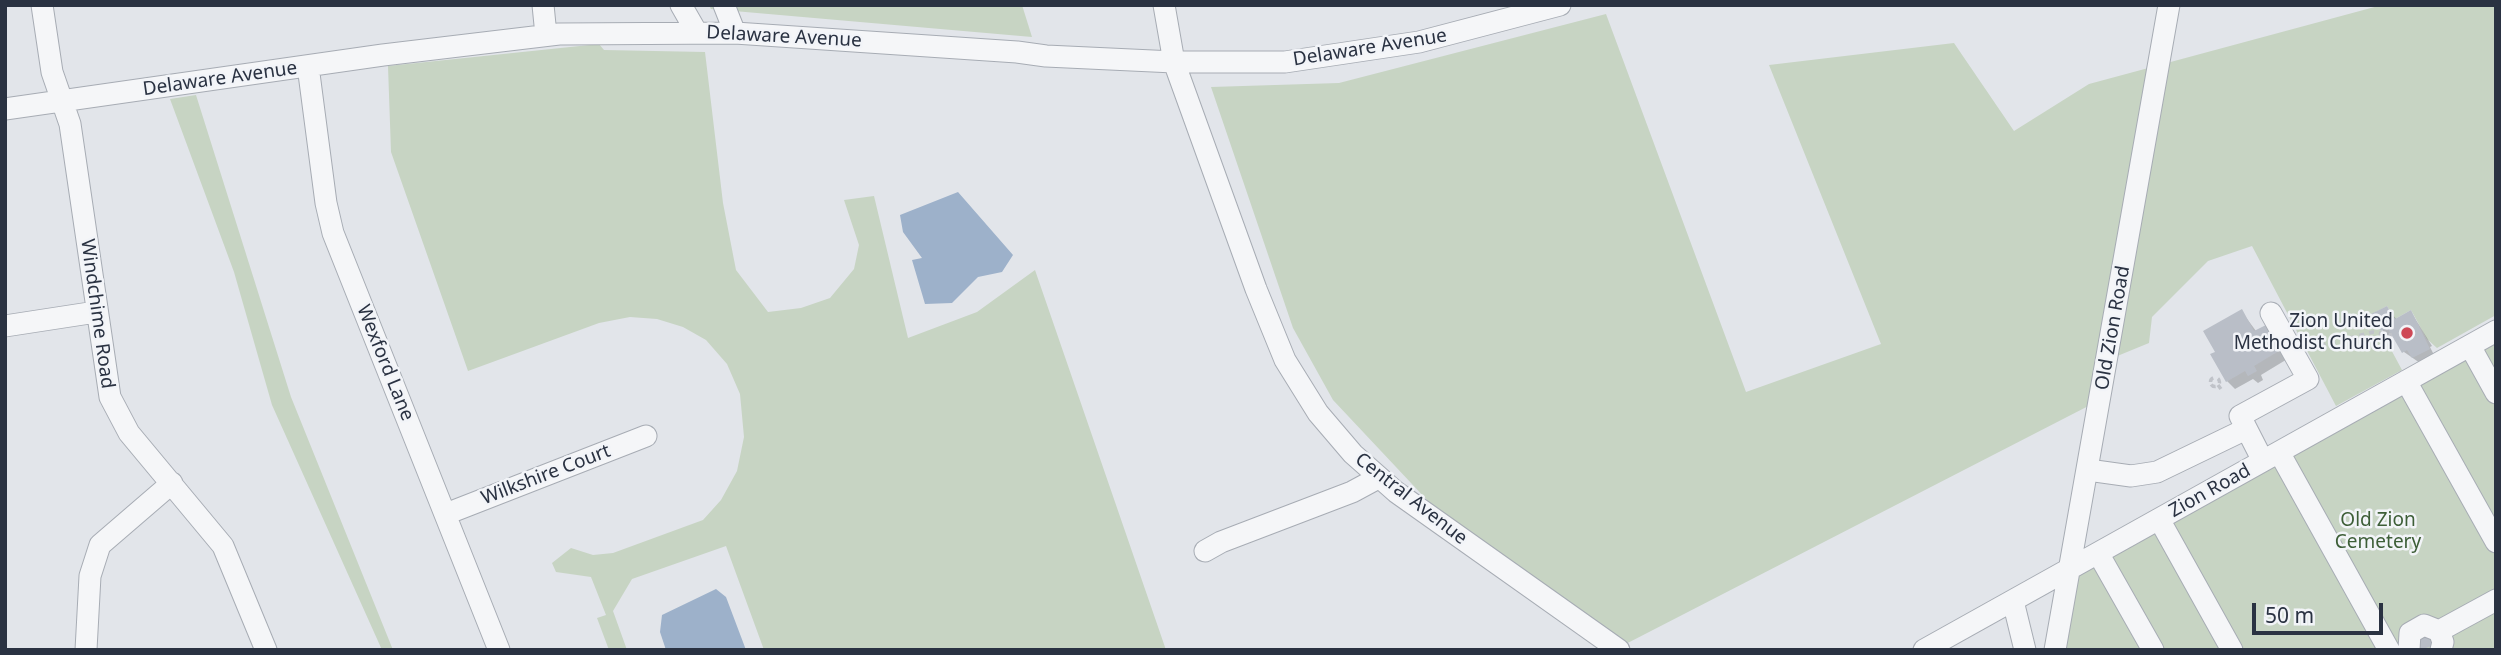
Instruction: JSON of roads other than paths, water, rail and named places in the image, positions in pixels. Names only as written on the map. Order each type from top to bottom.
[{"type":"street","name":"Windchime Road","points":[[42,5],[52,72],[70,124],[96,312],[114,408],[129,433],[223,546],[266,650]]},
{"type":"street","points":[[542,5],[546,35]]},
{"type":"street","points":[[681,5],[696,33]]},
{"type":"street","points":[[724,5],[735,33]]},
{"type":"street","name":"Central Avenue","points":[[1164,5],[1174,62],[1256,289],[1285,360],[1318,413],[1378,478],[1619,650]]},
{"type":"street","name":"Delaware Avenue","points":[[5,109],[546,35],[735,33],[1017,51],[1046,56],[1174,62],[1285,62],[1349,55],[1431,40],[1560,5]]},
{"type":"street","name":"Old Zion Road","points":[[2056,650],[2169,5]]},
{"type":"street","name":"Wexford Lane","points":[[307,66],[333,233],[497,649]]},
{"type":"street","points":[[5,326],[96,312]]},
{"type":"street","points":[[2271,313],[2308,379],[2240,416],[2246,429],[2271,457],[2389,650]]},
{"type":"street","name":"Zion Road","points":[[1924,650],[2496,331]]},
{"type":"street","points":[[2470,346],[2496,393]]},
{"type":"street","points":[[2406,381],[2496,542]]},
{"type":"street","points":[[2088,470],[2121,476],[2157,472],[2246,429]]},
{"type":"street","name":"Wilkshire Court","points":[[446,514],[646,436]]},
{"type":"street","points":[[1205,551],[1221,542],[1352,492],[1378,478]]},
{"type":"street","points":[[86,650],[90,576],[100,545],[172,483]]},
{"type":"street","points":[[2158,519],[2232,650]]},
{"type":"street","points":[[2098,553],[2153,650]]},
{"type":"street","points":[[2408,649],[2408,638],[2414,629],[2430,625],[2440,640],[2496,600]]},
{"type":"street","points":[[2013,601],[2025,650]]},
{"type":"water","points":[[958,192],[1013,255],[1002,272],[978,277],[952,303],[925,304],[912,260],[922,258],[903,232],[900,215]]},
{"type":"water","points":[[716,589],[726,597],[746,650],[666,650],[660,632],[662,615]]},
{"type":"place","name":"Zion United Methodist Church","points":[[2407,333]]},
{"type":"park label","name":"Old Zion Cemetery","points":[[2378,532]]}]
